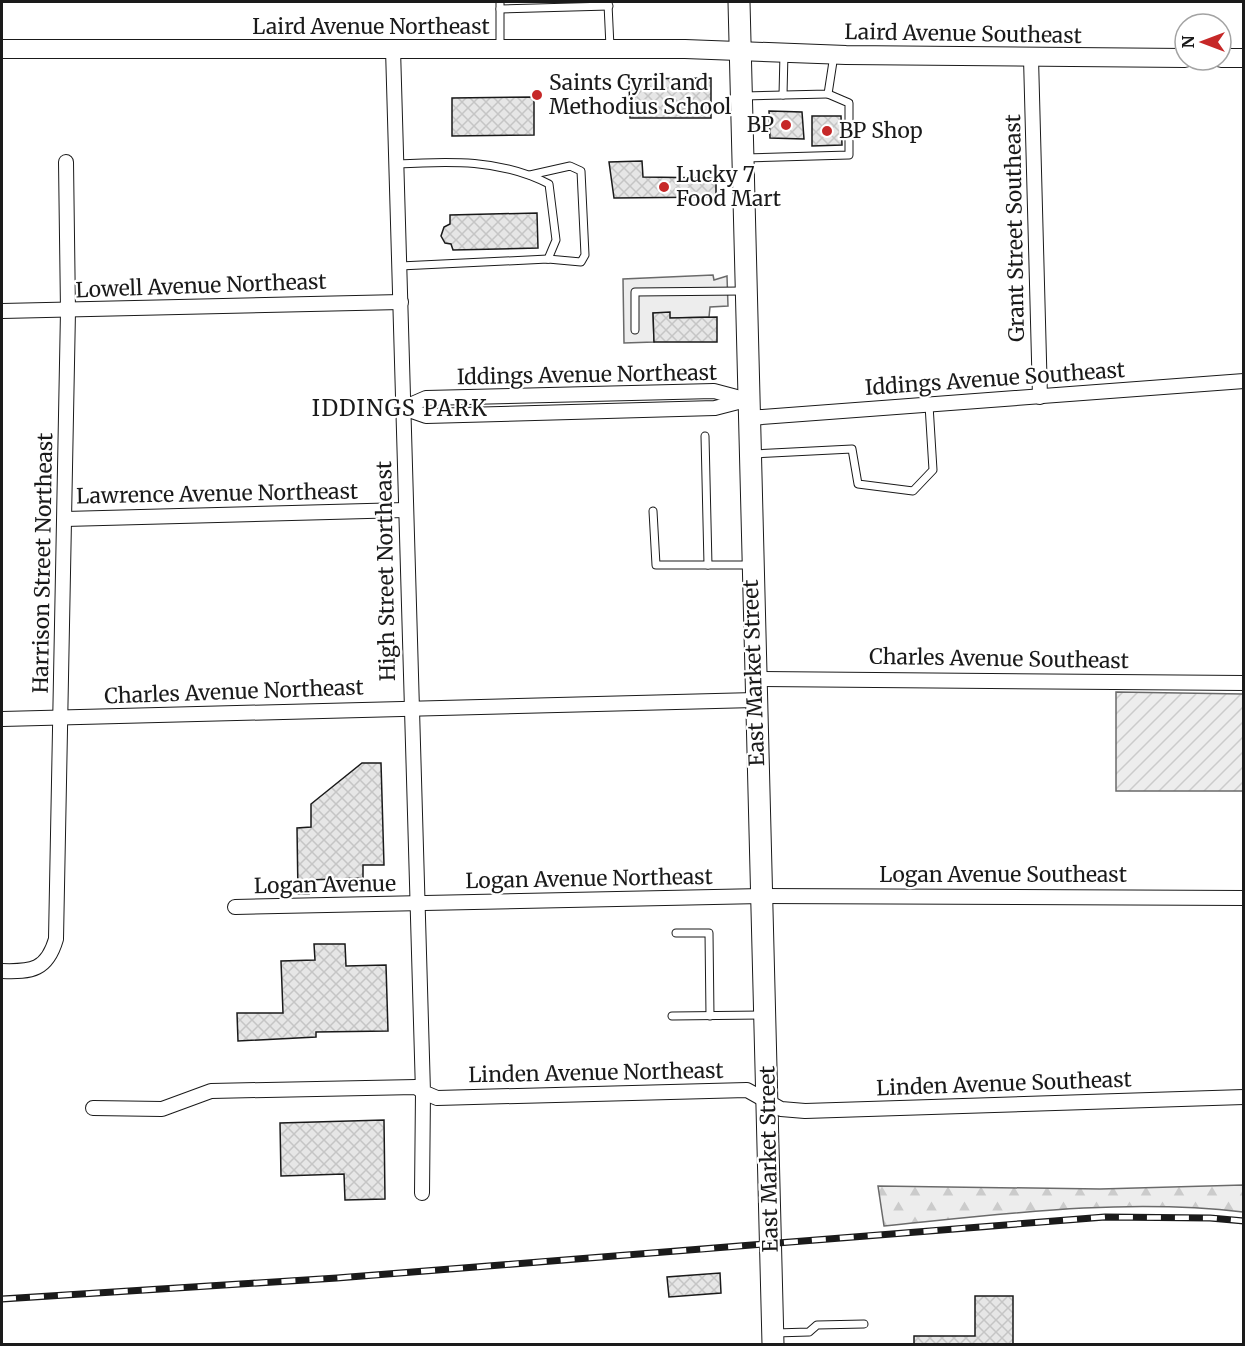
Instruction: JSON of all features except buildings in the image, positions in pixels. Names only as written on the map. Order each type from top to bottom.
[{"type":"main road","name":"East Market Street","points":[[739,2],[751,565],[762,896],[772,1339]]},
{"type":"street","name":"Laird Avenue Northeast","points":[[2,49],[740,52]]},
{"type":"street","name":"High Street Northeast","points":[[393,49],[410,709],[423,1092],[422,1193]]},
{"type":"street","name":"Laird Avenue Southeast","points":[[740,52],[1031,58],[1173,58]]},
{"type":"street","name":"Grant Street Southeast","points":[[1031,58],[1040,396]]},
{"type":"street","name":"Harrison Street Northeast","points":[[2,971],[33,969],[46,962],[56,939],[69,311],[66,162]]},
{"type":"street","name":"Lowell Avenue Northeast","points":[[2,311],[401,302]]},
{"type":"street","name":"Iddings Avenue Southeast","points":[[749,409],[929,405],[1244,381]]},
{"type":"street","name":"Iddings Avenue Northeast","points":[[403,408],[426,398],[714,391],[749,409]]},
{"type":"street","name":"Lawrence Avenue Northeast","points":[[65,519],[405,510]]},
{"type":"street","name":"Charles Avenue Southeast","points":[[755,689],[1244,683]]},
{"type":"street","name":"Charles Avenue Northeast","points":[[2,719],[410,709],[755,689]]},
{"type":"street","name":"Logan Avenue Southeast","points":[[762,896],[1003,895],[1244,898]]},
{"type":"street","name":"Logan Avenue Northeast","points":[[417,904],[762,896]]},
{"type":"street","name":"Logan Avenue","points":[[235,907],[417,904]]},
{"type":"street","name":"Linden Avenue Northeast","points":[[93,1108],[162,1109],[211,1091],[416,1087],[437,1098],[747,1090],[767,1102]]},
{"type":"street","name":"Linden Avenue Southeast","points":[[767,1102],[787,1111],[805,1111],[1244,1097]]},
{"type":"lane","points":[[500,50],[500,5],[608,4],[610,50]]},
{"type":"lane","points":[[783,95],[784,53]]},
{"type":"lane","points":[[828,94],[834,55]]},
{"type":"lane","points":[[741,96],[828,94],[849,103],[849,155],[742,158]]},
{"type":"lane","points":[[397,164],[441,162],[490,164],[530,175],[549,184],[556,240],[548,259]]},
{"type":"lane","points":[[400,266],[548,259],[581,262],[585,255],[581,171],[570,166],[530,175]]},
{"type":"lane","points":[[635,330],[634,292],[746,291]]},
{"type":"lane","points":[[749,454],[852,448],[858,484],[913,491],[933,471],[929,405]]},
{"type":"lane","points":[[705,436],[708,565]]},
{"type":"lane","points":[[653,511],[656,565],[751,565]]},
{"type":"lane","points":[[676,933],[709,933],[710,1016]]},
{"type":"lane","points":[[672,1017],[765,1015]]},
{"type":"lane","points":[[772,1339],[809,1332],[817,1325],[864,1324]]},
{"type":"green space","points":[[1116,692],[1243,694],[1243,791],[1116,791]]},
{"type":"green space","points":[[1243,1185],[1243,1212],[1198,1208],[1108,1207],[1063,1209],[884,1226],[878,1186],[1100,1189]]},
{"type":"shaded area","points":[[713,275],[714,280],[727,276],[728,306],[710,307],[709,317],[669,318],[669,313],[653,313],[654,342],[624,343],[623,279]]},
{"type":"railway","points":[[2,1299],[337,1278],[1105,1217],[1210,1218],[1244,1221]]},
{"type":"place","name":"Saints Cyril and Methodius School","points":[[537,95]]},
{"type":"place","name":"BP","points":[[786,125]]},
{"type":"place","name":"BP Shop","points":[[827,131]]},
{"type":"place","name":"Lucky 7 Food Mart","points":[[664,187]]},
{"type":"district","name":"IDDINGS PARK","points":[[400,408]]}]
